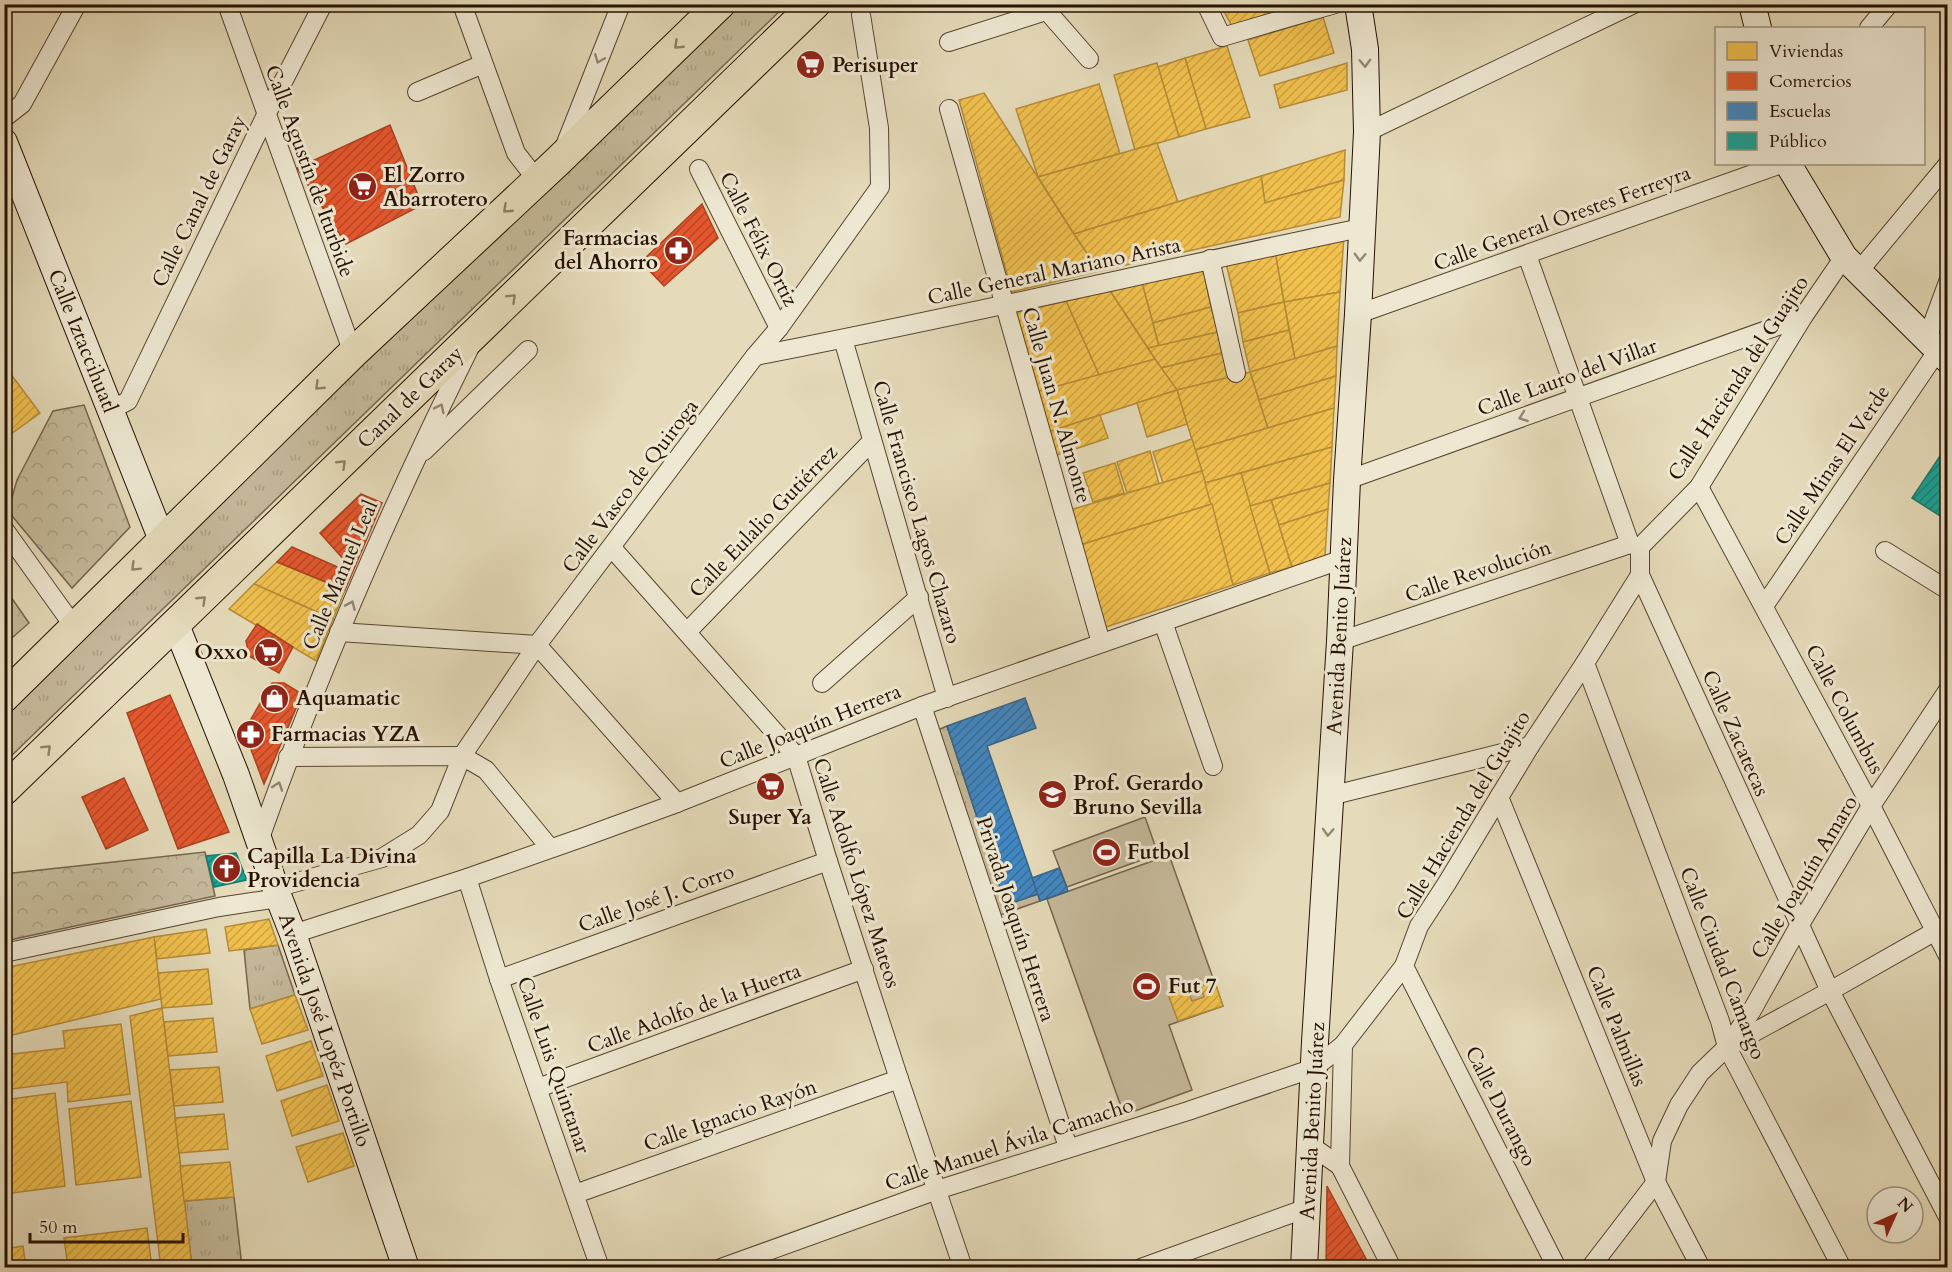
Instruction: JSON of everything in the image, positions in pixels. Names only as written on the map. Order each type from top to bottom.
[{"type":"main road","points":[[4,697],[162,540],[348,340],[537,180],[720,4]]},
{"type":"main road","name":"Canal de Garay","points":[[4,790],[815,4]]},
{"type":"street","points":[[4,118],[22,104],[77,4]]},
{"type":"street","name":"Calle Agustín de Iturbide","points":[[227,4],[348,340]]},
{"type":"street","points":[[462,4],[516,153],[537,180]]},
{"type":"street","points":[[558,161],[621,4]]},
{"type":"street","points":[[1206,4],[1222,38],[1335,4]]},
{"type":"street","name":"Avenida Benito Juárez","points":[[1304,1268],[1367,132],[1365,49],[1358,4]]},
{"type":"street","points":[[1367,132],[1634,4]]},
{"type":"street","points":[[1752,4],[1758,27]]},
{"type":"street","points":[[1870,27],[1889,4]]},
{"type":"street","name":"Calle Canal de Garay","points":[[110,410],[128,401],[266,115],[322,5]]},
{"type":"street","points":[[949,42],[1044,8],[1089,58]]},
{"type":"street","name":"Calle Vasco de Quiroga","points":[[277,893],[382,858],[419,835],[440,811],[462,756],[537,645],[755,356],[779,328],[880,187],[879,128],[861,15]]},
{"type":"street","points":[[417,92],[483,64]]},
{"type":"street","name":"Calle Juan N. Almonte","points":[[949,109],[1101,643]]},
{"type":"street","name":"Calle Iztaccihuatl","points":[[4,142],[162,540]]},
{"type":"street","name":"Calle Hacienda del Guajito","points":[[1635,545],[1699,487],[1803,317],[1947,164]]},
{"type":"street","name":"Calle General Orestes Ferreyra","points":[[1358,314],[1778,165]]},
{"type":"street","points":[[1789,165],[1852,264],[1937,350]]},
{"type":"street","name":"Calle Félix Ortiz","points":[[699,169],[779,328]]},
{"type":"street","name":"Calle General Mariano Arista","points":[[755,356],[1005,306],[1210,259],[1361,228]]},
{"type":"street","name":"Calle Zacatecas","points":[[1527,255],[1635,545],[1640,575],[1830,991],[1947,1217]]},
{"type":"street","points":[[1210,259],[1236,373]]},
{"type":"street","name":"Calle Minas El Verde","points":[[1764,606],[1937,350],[1947,282]]},
{"type":"street","name":"Calle Lauro del Villar","points":[[1347,480],[1803,317]]},
{"type":"street","name":"Calle Manuel Leal","points":[[259,841],[288,757],[339,632],[414,460],[477,332]]},
{"type":"street","name":"Calle Francisco Lagos Chazaro","points":[[843,339],[947,698]]},
{"type":"street","points":[[414,460],[528,350]]},
{"type":"street","name":"Calle Eulalio Gutiérrez","points":[[687,632],[872,441]]},
{"type":"street","name":"Calle Columbus","points":[[1699,487],[1871,806],[1941,928],[1947,956]]},
{"type":"street","points":[[4,529],[75,628]]},
{"type":"street","name":"Calle Revolución","points":[[1340,641],[1635,545]]},
{"type":"street","name":"Calle Adolfo López Mateos","points":[[612,548],[796,756],[899,1079],[963,1268]]},
{"type":"street","points":[[1885,551],[1947,590]]},
{"type":"street","name":"Calle Joaquín Herrera","points":[[293,934],[467,878],[677,803],[922,706],[1343,559]]},
{"type":"street","name":"Calle Hacienda del Guajito","points":[[1314,1068],[1343,1045],[1404,966],[1419,926],[1530,746],[1640,575]]},
{"type":"street","points":[[822,683],[919,597]]},
{"type":"street","points":[[1163,622],[1213,766]]},
{"type":"street","name":"Avenida José Lopéz Portillo","points":[[176,625],[236,775],[293,934],[406,1268]]},
{"type":"street","points":[[339,632],[537,645],[677,803]]},
{"type":"street","name":"Calle Ciudad Camargo","points":[[1585,663],[1720,1022],[1727,1047],[1842,1268]]},
{"type":"street","name":"Calle Joaquín Amaro","points":[[1590,1268],[1656,1182],[1662,1141],[1678,1105],[1700,1073],[1727,1047],[1751,1012],[1799,926],[1871,806],[1947,690]]},
{"type":"street","name":"Privada Joaquín Herrera","points":[[922,706],[1068,1147]]},
{"type":"street","points":[[1330,796],[1530,746]]},
{"type":"street","points":[[288,757],[462,756],[486,770],[550,848]]},
{"type":"street","name":"Calle Palmillas","points":[[1499,797],[1656,1182],[1701,1268]]},
{"type":"street","name":"Calle José J. Corro","points":[[499,979],[828,861]]},
{"type":"street","name":"Calle Luis Quintanar","points":[[467,878],[499,979],[600,1268]]},
{"type":"street","points":[[4,954],[277,893]]},
{"type":"street","points":[[1727,1047],[1941,928]]},
{"type":"street","name":"Calle Durango","points":[[1404,966],[1557,1268]]},
{"type":"street","name":"Calle Adolfo de la Huerta","points":[[538,1088],[864,969]]},
{"type":"street","points":[[1340,1166],[1343,1045]]},
{"type":"street","name":"Calle Manuel Ávila Camacho","points":[[721,1268],[937,1190],[1188,1111],[1314,1068]]},
{"type":"street","name":"Calle Ignacio Rayón","points":[[575,1194],[899,1079]]},
{"type":"street","points":[[1310,1145],[1340,1166],[1392,1268]]},
{"type":"street","points":[[1141,1268],[1307,1208]]},
{"type":"green space","points":[[740,5],[786,5],[5,762],[5,712],[220,501]]},
{"type":"green space","points":[[84,405],[130,527],[72,588],[8,511],[17,480],[53,411]]},
{"type":"green space","points":[[4,587],[29,623],[5,644],[4,644]]},
{"type":"green space","points":[[947,726],[1006,905],[1038,894],[1040,901],[997,916],[935,731]]},
{"type":"green space","name":"Futbol","points":[[1145,817],[1158,854],[1067,887],[1053,851]]},
{"type":"green space","points":[[205,852],[215,896],[5,941],[4,874]]},
{"type":"green space","name":"Fut 7","points":[[1169,855],[1223,1006],[1169,1025],[1192,1090],[1124,1115],[1047,899]]},
{"type":"green space","points":[[278,945],[295,995],[250,1009],[244,950]]},
{"type":"green space","points":[[234,1197],[242,1267],[192,1267],[184,1201]]},
{"type":"building: Viviendas","points":[[1220,4],[1279,4],[1280,9],[1233,28]]},
{"type":"building: Viviendas","points":[[1323,17],[1334,53],[1260,76],[1248,40]]},
{"type":"building: Viviendas","points":[[1227,46],[1250,117],[1206,129],[1185,58]]},
{"type":"building: Viviendas","points":[[1185,58],[1206,129],[1179,137],[1158,67]]},
{"type":"building: Viviendas","points":[[1157,63],[1179,137],[1135,150],[1114,75]]},
{"type":"building: Viviendas","points":[[1347,63],[1347,90],[1280,108],[1274,85]]},
{"type":"building: Viviendas","points":[[1099,84],[1120,154],[1038,177],[1016,109]]},
{"type":"building: Viviendas","points":[[984,93],[1099,271],[1012,292],[959,100]]},
{"type":"building: Viviendas","points":[[1157,143],[1178,202],[1074,234],[1038,177]]},
{"type":"building: Viviendas","points":[[1345,150],[1344,180],[1265,203],[1261,176]]},
{"type":"building: Viviendas","points":[[1261,176],[1265,203],[1344,180],[1340,217],[1099,271],[1074,234]]},
{"type":"building: Viviendas","points":[[1344,236],[1340,292],[1284,302],[1275,252]]},
{"type":"building: Viviendas","points":[[1275,252],[1284,302],[1238,313],[1226,263]]},
{"type":"building: Viviendas","points":[[1203,269],[1211,307],[1153,323],[1142,283]]},
{"type":"building: Viviendas","points":[[1142,283],[1159,346],[1148,348],[1110,291]]},
{"type":"building: Viviendas","points":[[1110,291],[1155,359],[1099,375],[1066,301]]},
{"type":"building: Viviendas","points":[[1340,292],[1337,346],[1295,359],[1284,302]]},
{"type":"building: Viviendas","points":[[1066,301],[1099,375],[1036,392],[1014,313]]},
{"type":"building: Viviendas","points":[[1284,302],[1289,330],[1243,342],[1238,313]]},
{"type":"building: Viviendas","points":[[1211,307],[1218,332],[1159,346],[1153,323]]},
{"type":"building: Viviendas","points":[[1289,330],[1295,359],[1250,372],[1243,342]]},
{"type":"building: Viviendas","points":[[1218,332],[1222,353],[1161,368],[1148,348]]},
{"type":"building: Viviendas","points":[[1337,346],[1336,376],[1259,400],[1250,372]]},
{"type":"building: Viviendas","points":[[1222,353],[1229,378],[1177,390],[1161,368]]},
{"type":"building: Viviendas","points":[[1155,359],[1177,390],[1048,432],[1036,392]]},
{"type":"building: Viviendas","points":[[4,365],[40,413],[11,434],[4,425]]},
{"type":"building: Viviendas","points":[[1250,372],[1268,428],[1195,450],[1177,390]]},
{"type":"building: Viviendas","points":[[1336,376],[1334,408],[1268,428],[1259,400]]},
{"type":"building: Viviendas","points":[[1177,390],[1187,424],[1147,437],[1137,403]]},
{"type":"building: Viviendas","points":[[1334,408],[1332,447],[1205,483],[1195,450]]},
{"type":"building: Viviendas","points":[[1100,415],[1108,438],[1054,456],[1048,432]]},
{"type":"building: Viviendas","points":[[1192,439],[1202,471],[1163,483],[1153,452]]},
{"type":"building: Viviendas","points":[[1332,447],[1330,483],[1250,506],[1241,473]]},
{"type":"building: Viviendas","points":[[1150,451],[1159,484],[1127,493],[1117,462]]},
{"type":"building: Viviendas","points":[[1115,463],[1124,493],[1093,502],[1083,473]]},
{"type":"building: Viviendas","points":[[1202,471],[1212,504],[1080,545],[1070,510]]},
{"type":"building: Viviendas","points":[[1241,473],[1270,573],[1233,585],[1205,483]]},
{"type":"building: Viviendas","points":[[1330,483],[1328,509],[1279,525],[1271,500]]},
{"type":"building: Viviendas","points":[[1271,500],[1292,567],[1270,573],[1250,506]]},
{"type":"building: Viviendas","points":[[1212,504],[1233,585],[1103,628],[1080,545]]},
{"type":"building: Viviendas","points":[[1328,509],[1325,556],[1292,567],[1279,525]]},
{"type":"building: Viviendas","points":[[277,562],[345,590],[333,619],[254,584]]},
{"type":"building: Viviendas","points":[[254,584],[333,619],[316,661],[229,609]]},
{"type":"building: Viviendas","points":[[269,919],[278,945],[229,951],[225,927]]},
{"type":"building: Viviendas","points":[[206,929],[210,953],[157,959],[154,937]]},
{"type":"building: Viviendas","points":[[154,937],[161,999],[4,1037],[4,968]]},
{"type":"building: Viviendas","points":[[208,969],[212,1004],[162,1008],[158,973]]},
{"type":"building: Viviendas","points":[[1215,982],[1223,1006],[1178,1021],[1167,992],[1186,985],[1192,1001],[1204,997],[1201,986]]},
{"type":"building: Viviendas","points":[[295,995],[308,1030],[262,1044],[250,1009]]},
{"type":"building: Viviendas","points":[[162,1008],[192,1268],[161,1268],[130,1016]]},
{"type":"building: Viviendas","points":[[213,1018],[217,1052],[168,1056],[164,1022]]},
{"type":"building: Viviendas","points":[[121,1024],[130,1094],[68,1102],[67,1082],[4,1090],[4,1055],[65,1048],[63,1031]]},
{"type":"building: Viviendas","points":[[311,1041],[323,1076],[277,1091],[266,1056]]},
{"type":"building: Viviendas","points":[[219,1067],[223,1102],[174,1106],[170,1070]]},
{"type":"building: Viviendas","points":[[327,1085],[339,1121],[292,1136],[281,1101]]},
{"type":"building: Viviendas","points":[[55,1093],[65,1186],[5,1194],[4,1100]]},
{"type":"building: Viviendas","points":[[131,1101],[141,1177],[76,1185],[69,1109]]},
{"type":"building: Viviendas","points":[[224,1114],[228,1149],[179,1153],[175,1118]]},
{"type":"building: Viviendas","points":[[343,1133],[354,1166],[308,1182],[296,1147]]},
{"type":"building: Viviendas","points":[[230,1162],[234,1197],[184,1201],[180,1166]]},
{"type":"building: Viviendas","points":[[147,1228],[152,1268],[68,1268],[64,1238]]},
{"type":"building: Viviendas","points":[[23,1246],[26,1268],[4,1268],[4,1249]]},
{"type":"building: Comercios","name":"El Zorro Abarrotero","points":[[390,125],[422,205],[346,244],[297,168]]},
{"type":"building: Comercios","name":"Farmacias del Ahorro","points":[[702,204],[718,238],[664,286],[641,262]]},
{"type":"building: Comercios","points":[[361,494],[382,503],[345,590],[277,562],[292,547],[342,569],[346,562],[320,533]]},
{"type":"building: Comercios","name":"Oxxo","points":[[257,624],[293,647],[279,673],[249,656],[246,641]]},
{"type":"building: Comercios","points":[[272,683],[284,683],[302,694],[264,784],[244,731]]},
{"type":"building: Comercios","points":[[170,695],[229,832],[178,849],[127,713]]},
{"type":"building: Comercios","points":[[124,778],[148,830],[106,849],[82,797]]},
{"type":"building: Comercios","points":[[1327,1186],[1371,1268],[1326,1268]]},
{"type":"building: Escuelas","points":[[1025,698],[1036,728],[987,746],[1038,894],[1006,905],[947,726]]},
{"type":"building: Escuelas","points":[[1059,868],[1068,891],[1040,901],[1032,878]]},
{"type":"building: Público","points":[[1948,444],[1948,521],[1912,498]]},
{"type":"building: Público","name":"Capilla La Divina Providencia","points":[[236,853],[247,880],[214,887],[206,856]]},
{"type":"place","name":"Perisuper","points":[[811,65]]},
{"type":"place","name":"El Zorro Abarrotero","points":[[362,187]]},
{"type":"place","name":"Farmacias del Ahorro","points":[[679,250]]},
{"type":"place","name":"Oxxo","points":[[269,652]]},
{"type":"place","name":"Aquamatic","points":[[275,698]]},
{"type":"place","name":"Farmacias YZA","points":[[250,734]]},
{"type":"place","name":"Super Ya","points":[[770,786]]},
{"type":"place","name":"Prof. Gerardo Bruno Sevilla","points":[[1052,795]]},
{"type":"place","name":"Futbol","points":[[1106,852]]},
{"type":"place","name":"Capilla La Divina Providencia","points":[[226,868]]},
{"type":"place","name":"Fut 7","points":[[1147,986]]}]
